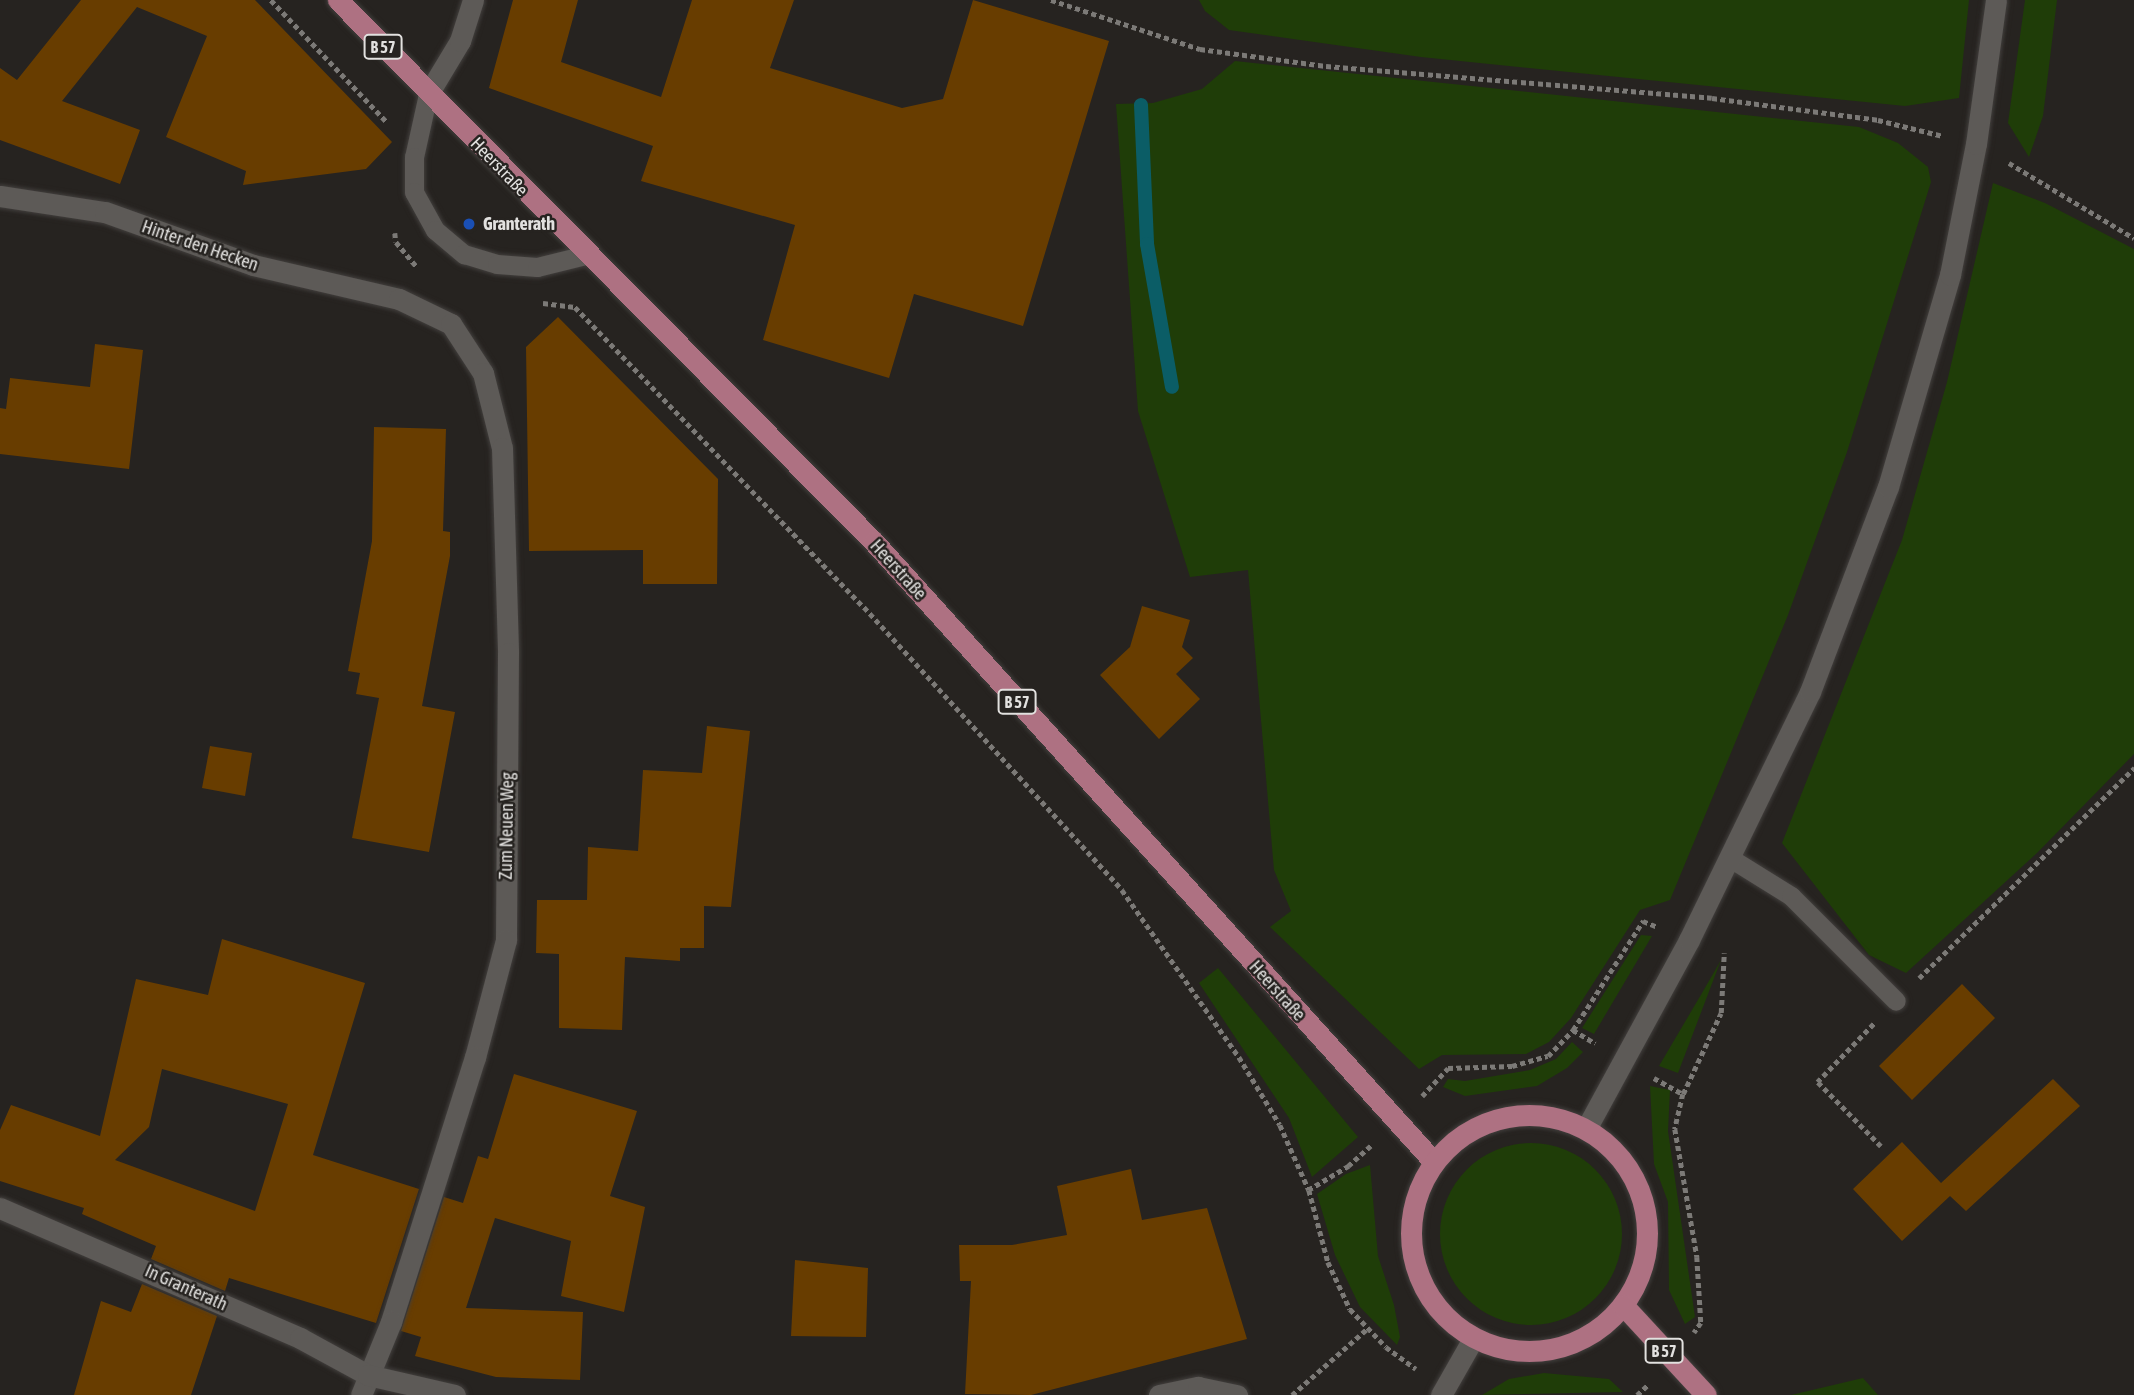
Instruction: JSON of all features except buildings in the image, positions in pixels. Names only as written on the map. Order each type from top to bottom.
[{"type":"main road","name":"Heerstraße","points":[[338,0],[586,255],[874,542],[1434,1162]]},
{"type":"main road","points":[[1510,1116],[1561,1119],[1586,1129],[1609,1146],[1632,1175],[1645,1210],[1646,1252],[1638,1280],[1623,1305],[1604,1325],[1580,1340],[1541,1351],[1503,1349],[1474,1339],[1434,1305],[1419,1280],[1412,1252],[1415,1198],[1434,1162],[1457,1139],[1510,1116]]},
{"type":"main road","name":"B 57","points":[[1623,1305],[1706,1395]]},
{"type":"street","points":[[428,94],[460,41],[473,0]]},
{"type":"street","points":[[1586,1129],[1689,940],[1810,692],[1888,487],[1950,275],[1976,144],[1996,0]]},
{"type":"street","name":"Hinter den Hecken","points":[[0,196],[105,212],[253,265],[399,299]]},
{"type":"street","name":"Zum Neuen Weg","points":[[364,1385],[391,1322],[475,1057],[506,940],[508,653],[502,448],[483,373],[451,324],[399,299]]},
{"type":"street","name":"In Granterath","points":[[0,1208],[300,1338],[364,1385],[455,1395]]},
{"type":"street","points":[[1443,1392],[1474,1339]]},
{"type":"street","points":[[1159,1395],[1198,1387],[1237,1395]]},
{"type":"lane","points":[[428,94],[414,157],[414,192],[435,230],[464,254],[497,264],[537,267],[586,255]]},
{"type":"lane","points":[[1730,858],[1791,896],[1896,1002]]},
{"type":"path","points":[[1051,0],[1200,49],[1326,66],[1712,98],[1878,120],[1976,144],[2134,238]]},
{"type":"path","points":[[575,307],[883,627],[1122,890],[1239,1057],[1280,1125],[1309,1190],[1328,1262],[1350,1309],[1386,1347],[1443,1392]]},
{"type":"path","points":[[1881,1146],[1818,1082],[2134,768]]},
{"type":"path","points":[[1309,1190],[1349,1166],[1397,1122],[1448,1068],[1512,1066],[1548,1056],[1573,1030],[1643,921],[1689,940]]},
{"type":"path","points":[[1637,1395],[1672,1360],[1701,1323],[1698,1257],[1675,1129],[1684,1094],[1721,1013],[1724,947]]},
{"type":"path","points":[[1573,1030],[1684,1094]]},
{"type":"path","points":[[1292,1395],[1368,1328]]},
{"type":"green space","points":[[1199,0],[1969,0],[1959,98],[1905,106],[1421,57],[1229,30],[1205,11]]},
{"type":"green space","points":[[2025,0],[2057,0],[2043,116],[2029,157],[2008,123]]},
{"type":"green space","points":[[1235,61],[1859,127],[1898,143],[1928,167],[1931,182],[1847,452],[1788,615],[1670,900],[1640,910],[1571,1018],[1549,1042],[1526,1054],[1442,1055],[1419,1069],[1270,927],[1291,911],[1274,870],[1248,570],[1190,577],[1138,411],[1116,104],[1153,103],[1202,89]]},
{"type":"green space","points":[[1993,183],[2045,203],[2134,249],[2134,754],[2037,853],[1906,973],[1869,955],[1782,843],[1902,540],[1947,382]]},
{"type":"green space","points":[[1641,935],[1652,936],[1594,1034],[1582,1028]]},
{"type":"green space","points":[[1721,960],[1678,1073],[1659,1066],[1702,993]]},
{"type":"green space","points":[[1218,968],[1358,1137],[1312,1177],[1289,1118],[1199,983]]},
{"type":"green space","points":[[1572,1042],[1583,1052],[1567,1068],[1537,1086],[1465,1096],[1443,1087],[1448,1079],[1465,1081],[1530,1070],[1556,1059]]},
{"type":"green space","points":[[1650,1086],[1670,1090],[1668,1131],[1695,1317],[1685,1324],[1669,1290],[1668,1202],[1654,1164]]},
{"type":"green space","points":[[1531,1143],[1549,1144],[1566,1150],[1596,1169],[1615,1199],[1621,1216],[1621,1252],[1615,1269],[1596,1299],[1566,1318],[1549,1324],[1531,1325],[1513,1324],[1496,1318],[1466,1299],[1447,1269],[1441,1252],[1440,1234],[1441,1216],[1447,1199],[1466,1169],[1496,1150],[1513,1144]]},
{"type":"green space","points":[[1370,1165],[1378,1256],[1394,1305],[1400,1337],[1397,1345],[1360,1307],[1335,1255],[1317,1194],[1346,1174]]},
{"type":"green space","points":[[1544,1373],[1609,1379],[1623,1392],[1482,1395],[1509,1379]]},
{"type":"green space","points":[[1863,1378],[1878,1395],[1791,1395]]},
{"type":"waterway","points":[[1141,105],[1147,244],[1172,387]]},
{"type":"place","name":"Granterath","points":[[469,224]]}]
